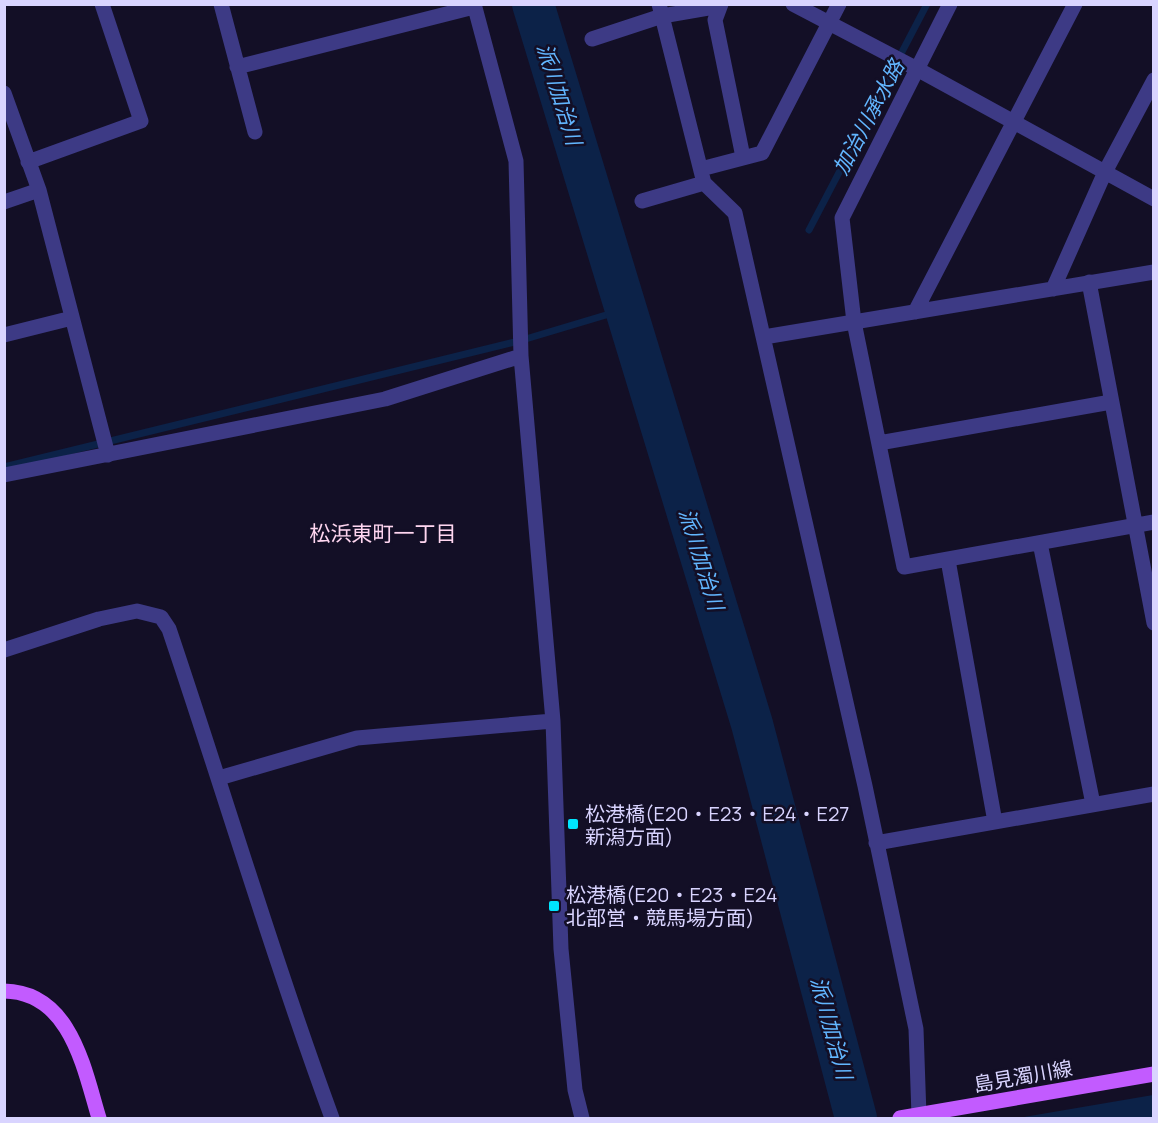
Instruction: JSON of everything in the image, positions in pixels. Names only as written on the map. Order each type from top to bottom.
[{"type":"main road","points":[[4,991],[24,995],[42,1003],[62,1022],[79,1054],[99,1119]]},
{"type":"main road","name":"島見濁川線","points":[[900,1119],[1154,1074]]},
{"type":"street","points":[[28,162],[141,121],[102,4]]},
{"type":"street","points":[[221,4],[255,132]]},
{"type":"street","points":[[793,4],[1014,121],[1154,199]]},
{"type":"street","points":[[642,201],[743,158],[762,153],[839,4]]},
{"type":"street","points":[[950,4],[842,218],[854,322],[904,567],[1154,522]]},
{"type":"street","points":[[915,312],[1075,4]]},
{"type":"street","points":[[592,39],[661,10],[720,5],[715,20],[743,158]]},
{"type":"street","points":[[237,67],[474,6],[516,161],[521,356],[554,721],[561,949],[575,1090],[582,1119]]},
{"type":"street","points":[[661,10],[702,176],[735,213],[764,337],[916,1029],[919,1116]]},
{"type":"street","points":[[1053,289],[1105,172],[1154,80]]},
{"type":"street","points":[[4,93],[39,190],[108,455]]},
{"type":"street","points":[[4,202],[39,190]]},
{"type":"street","points":[[764,337],[1154,272]]},
{"type":"street","points":[[1089,282],[1154,623]]},
{"type":"street","points":[[4,335],[72,318]]},
{"type":"street","points":[[4,475],[385,399],[521,356]]},
{"type":"street","points":[[879,443],[1111,402]]},
{"type":"street","points":[[1040,543],[1093,804]]},
{"type":"street","points":[[948,560],[995,822]]},
{"type":"street","points":[[4,650],[99,620],[137,611],[161,617],[169,629],[219,778],[281,978],[332,1119]]},
{"type":"street","points":[[219,778],[357,738],[554,721]]},
{"type":"street","points":[[876,843],[1154,794]]},
{"type":"water","points":[[1153,1095],[1153,1118],[1018,1118]]},
{"type":"waterway","name":"派川加治川","points":[[533,4],[752,724],[856,1118]]},
{"type":"waterway","name":"加治川承水路","points":[[809,230],[927,4]]},
{"type":"waterway","points":[[4,467],[519,341],[626,309]]},
{"type":"place","name":"松港橋(E20・E23・E24・E27 新潟方面)","points":[[573,824]]},
{"type":"place","name":"松港橋(E20・E23・E24 北部営・競馬場方面)","points":[[554,906]]},
{"type":"district","name":"松浜東町一丁目","points":[[383,533]]}]
